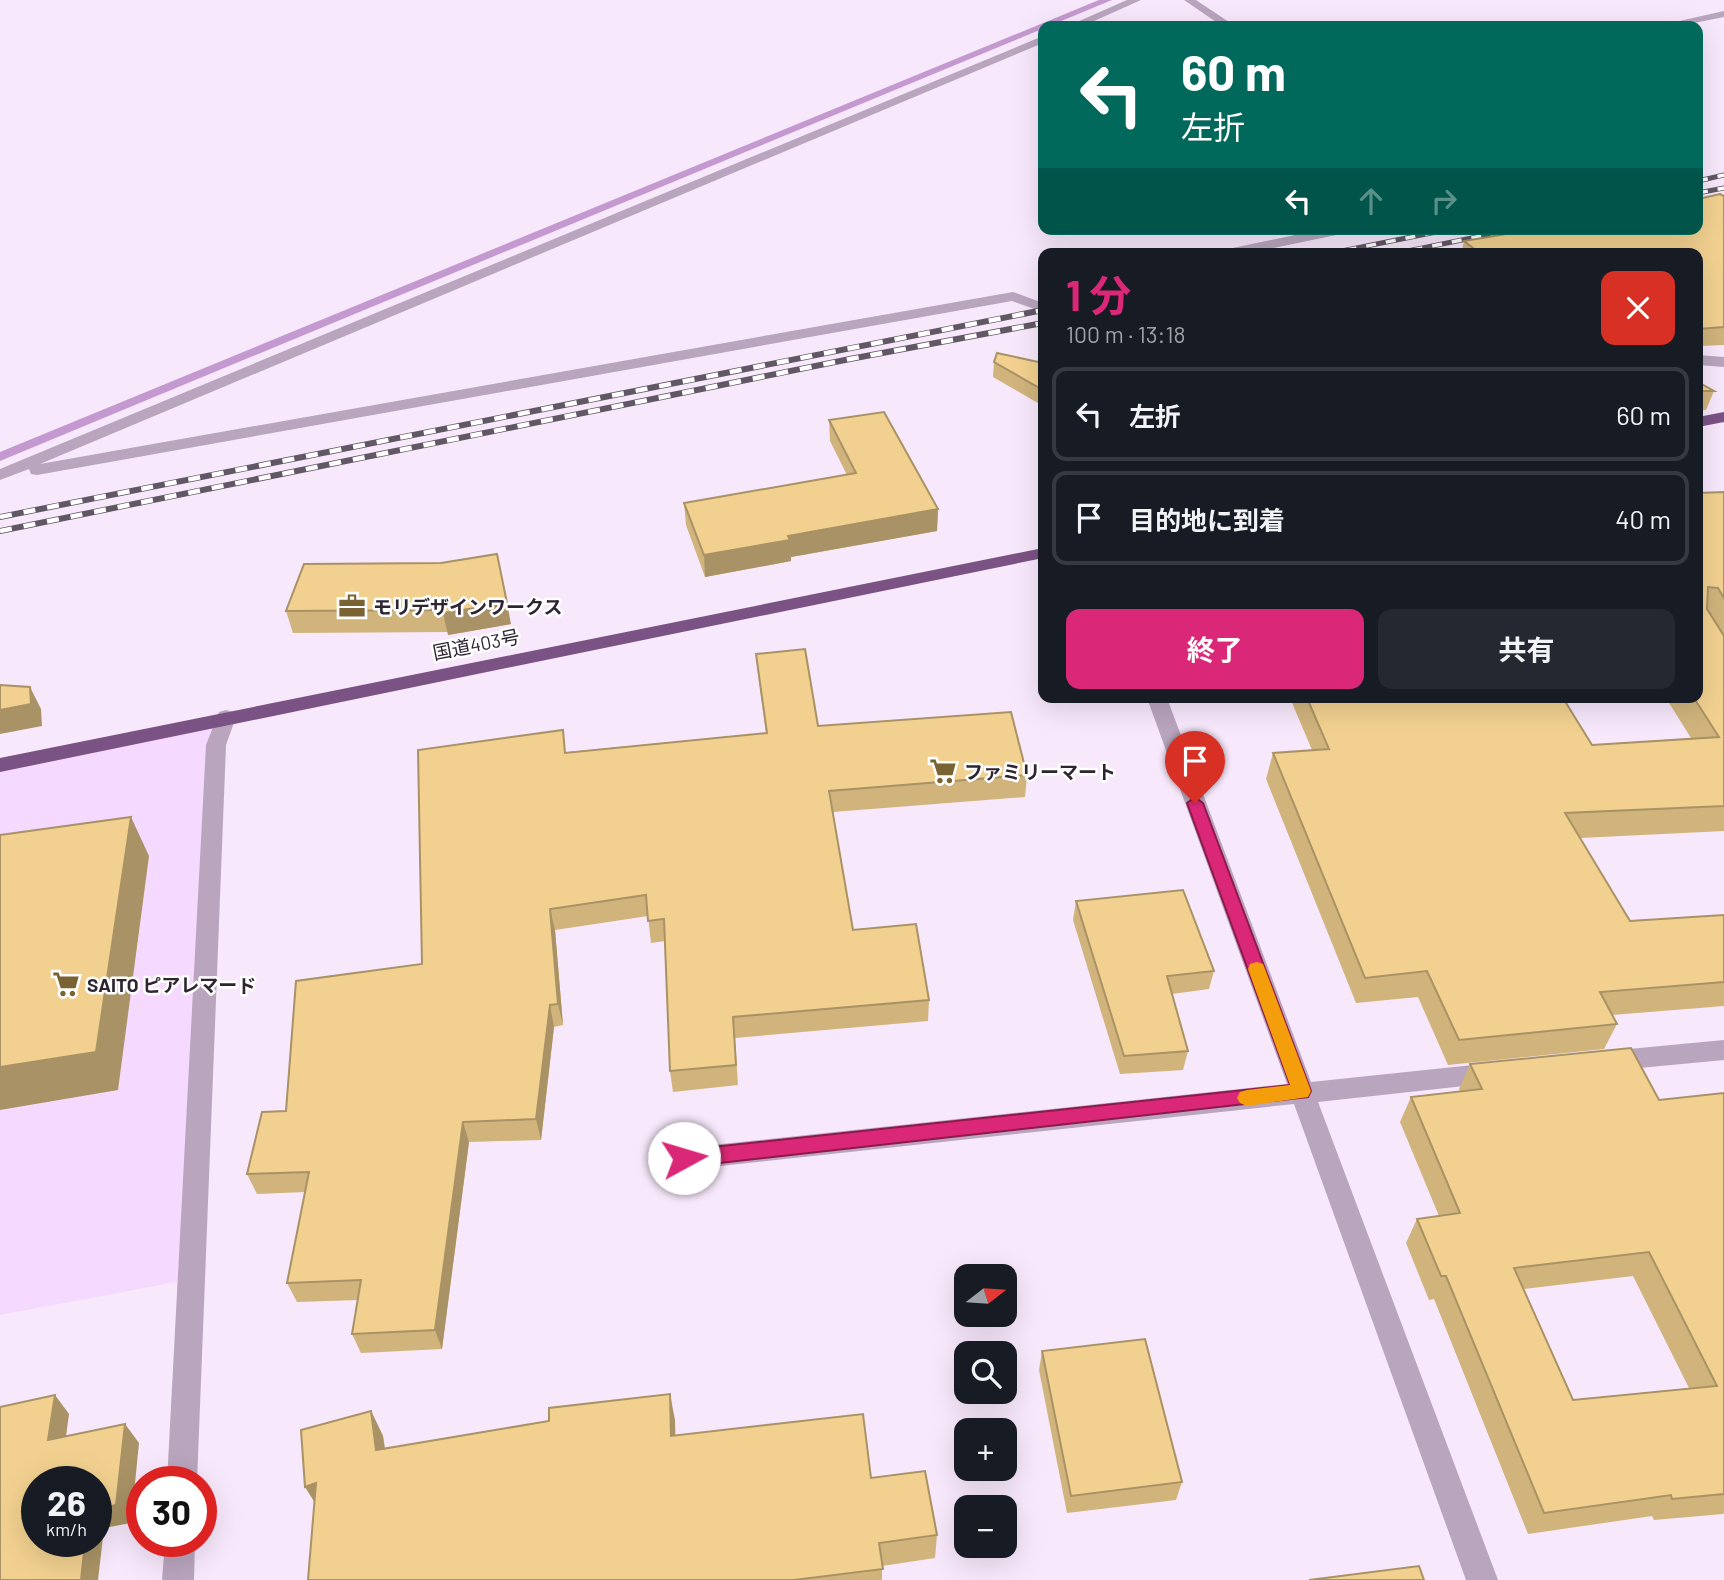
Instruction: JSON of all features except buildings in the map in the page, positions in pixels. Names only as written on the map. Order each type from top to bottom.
[{"type":"highway","points":[[1703,421],[1724,417]]},
{"type":"highway","name":"国道403号","points":[[0,765],[1038,554]]},
{"type":"street","points":[[1086,21],[1136,0]]},
{"type":"street","points":[[1189,0],[1221,21]]},
{"type":"street","points":[[1689,21],[1724,14]]},
{"type":"street","points":[[0,476],[1038,42]]},
{"type":"street","points":[[1253,248],[1316,235]]},
{"type":"street","points":[[0,476],[1038,290]]},
{"type":"street","points":[[1013,296],[1038,306]]},
{"type":"street","points":[[1703,360],[1724,362]]},
{"type":"street","points":[[1159,703],[1482,1580]]},
{"type":"street","points":[[183,1466],[216,745],[226,717]]},
{"type":"street","points":[[1588,1063],[1724,1050]]},
{"type":"street","points":[[684,1158],[1520,1070]]},
{"type":"street","points":[[178,1580],[179,1557]]},
{"type":"shaded area","points":[[226,717],[192,1279],[0,1315],[0,765]]},
{"type":"waterway","points":[[1056,21],[1107,0]]},
{"type":"waterway","points":[[0,457],[1038,28]]},
{"type":"railway","points":[[1703,180],[1724,175]]},
{"type":"railway","points":[[1703,192],[1724,188]]},
{"type":"railway","points":[[1357,248],[1421,235]]},
{"type":"railway","points":[[1423,248],[1486,235]]},
{"type":"railway","points":[[0,517],[1038,311]]},
{"type":"railway","points":[[0,531],[850,359],[1038,324]]},
{"type":"slow traffic","points":[[1247,1098],[1302,1091],[1257,969]]},
{"type":"place","name":"モリデザインワークス","points":[[352,606]]},
{"type":"place","name":"ファミリーマート","points":[[943,771]]},
{"type":"place","name":"SAITO ピアレマード","points":[[66,984]]},
{"type":"route","points":[[684,1158],[1302,1091],[1195,803]]}]
